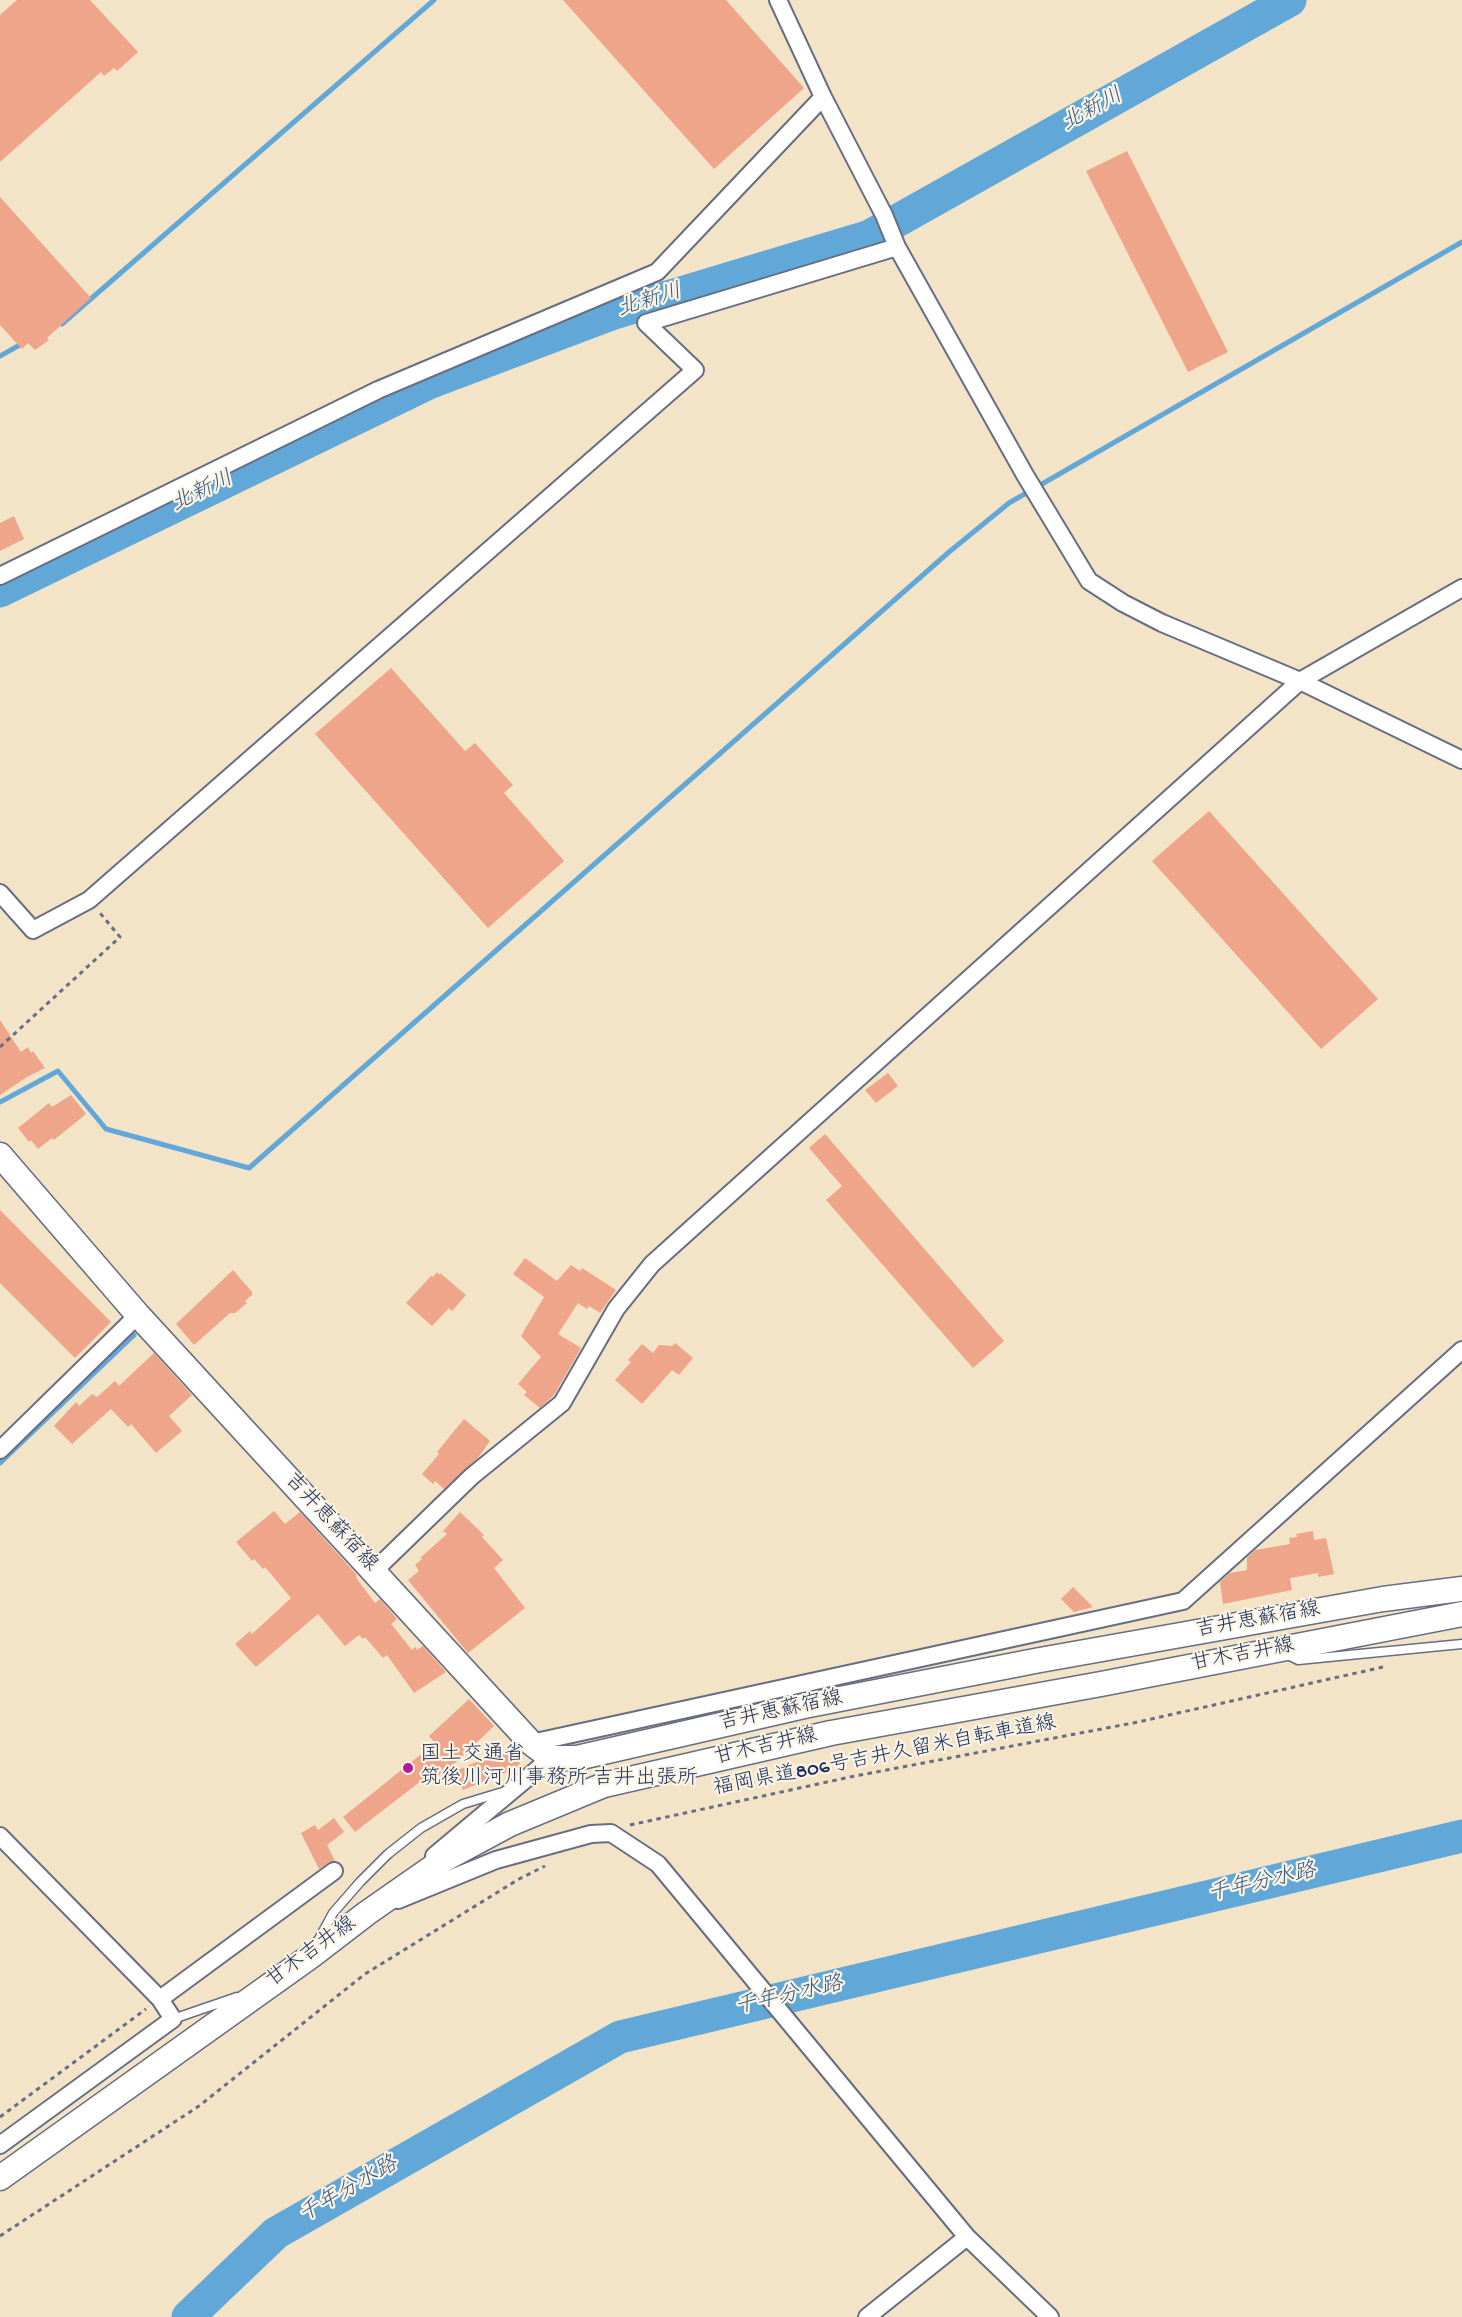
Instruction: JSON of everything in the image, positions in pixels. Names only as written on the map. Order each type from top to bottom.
[{"type":"main road","name":"吉井恵蘇宿線","points":[[0,1155],[138,1315],[531,1743],[551,1758],[577,1758],[804,1706],[1040,1660],[1383,1599],[1462,1589]]},
{"type":"main road","name":"甘木吉井線","points":[[0,2178],[443,1860],[501,1829],[604,1785],[831,1733],[1101,1684],[1462,1614]]},
{"type":"street","points":[[778,0],[823,97],[884,214],[897,247],[1024,475],[1089,581],[1123,603],[1162,623],[1300,681],[1462,760]]},
{"type":"street","points":[[0,576],[378,390],[657,272],[823,97]]},
{"type":"street","points":[[0,893],[33,930],[89,900],[695,370],[646,323],[897,247]]},
{"type":"street","points":[[374,1571],[472,1476],[562,1403],[616,1309],[652,1264],[1300,681],[1462,588]]},
{"type":"street","points":[[0,1450],[138,1315]]},
{"type":"street","points":[[531,1743],[1183,1601],[1462,1350]]},
{"type":"street","points":[[367,1913],[551,1758]]},
{"type":"street","points":[[367,1913],[496,1860],[591,1834],[611,1833],[658,1864],[967,2236],[1050,2317]]},
{"type":"street","points":[[0,1836],[160,1999],[172,2019],[0,2145]]},
{"type":"street","points":[[160,1999],[334,1870]]},
{"type":"street","points":[[867,2317],[967,2236]]},
{"type":"lane","points":[[1278,1649],[1298,1660],[1462,1644]]},
{"type":"lane","points":[[311,1956],[333,1912],[388,1854],[421,1828],[463,1804],[515,1788]]},
{"type":"lane","points":[[172,2019],[266,1987]]},
{"type":"path","points":[[0,1047],[120,937],[89,900]]},
{"type":"path","name":"福岡県道806号吉井久留米自転車道線","points":[[611,1833],[636,1822],[850,1777],[1138,1722],[1393,1665]]},
{"type":"path","points":[[0,2236],[199,2106],[365,1974],[519,1879],[549,1864]]},
{"type":"path","points":[[0,2118],[160,1999]]},
{"type":"building","points":[[17,0],[90,0],[138,52],[117,71],[114,68],[104,76],[101,72],[0,162],[0,15]]},
{"type":"building","points":[[563,0],[726,0],[804,88],[714,169]]},
{"type":"building","points":[[1127,151],[1228,352],[1188,372],[1086,171]]},
{"type":"building","points":[[0,197],[91,298],[47,338],[49,340],[35,350],[28,343],[22,349],[0,325]]},
{"type":"building","points":[[14,516],[24,539],[0,551],[0,523]]},
{"type":"building","points":[[391,668],[465,751],[475,743],[513,785],[504,793],[564,861],[488,928],[315,734]]},
{"type":"building","points":[[1209,811],[1378,999],[1321,1049],[1152,861]]},
{"type":"building","points":[[0,1020],[21,1052],[28,1047],[45,1068],[0,1095]]},
{"type":"building","points":[[888,1073],[898,1086],[876,1103],[865,1090]]},
{"type":"building","points":[[71,1095],[86,1114],[54,1140],[52,1138],[38,1149],[18,1128],[49,1103],[52,1107]]},
{"type":"building","points":[[825,1134],[1004,1341],[973,1368],[826,1200],[842,1186],[809,1148]]},
{"type":"building","points":[[0,1210],[111,1322],[75,1358],[0,1283]]},
{"type":"building","points":[[525,1258],[557,1281],[571,1265],[580,1271],[582,1268],[616,1290],[600,1313],[589,1306],[587,1309],[578,1303],[558,1334],[581,1348],[554,1395],[540,1408],[524,1395],[527,1392],[518,1384],[541,1357],[521,1336],[544,1297],[513,1274]]},
{"type":"building","points":[[233,1270],[252,1292],[252,1295],[245,1301],[247,1303],[235,1313],[230,1313],[194,1345],[176,1324]]},
{"type":"building","points":[[437,1272],[466,1295],[452,1311],[449,1308],[432,1326],[406,1303]]},
{"type":"building","points":[[675,1343],[693,1358],[679,1375],[672,1370],[642,1404],[615,1380],[631,1362],[628,1360],[642,1344],[653,1353],[659,1345],[672,1346]]},
{"type":"building","points":[[154,1353],[192,1395],[169,1416],[182,1431],[156,1453],[131,1424],[128,1427],[111,1409],[72,1444],[54,1426],[76,1402],[79,1406],[92,1394],[97,1397],[115,1381],[119,1386]]},
{"type":"building","points":[[464,1419],[490,1441],[477,1459],[444,1489],[435,1481],[433,1484],[422,1474]]},
{"type":"building","points":[[274,1511],[285,1524],[300,1512],[356,1574],[357,1579],[375,1603],[380,1599],[397,1619],[391,1624],[412,1650],[423,1646],[446,1672],[414,1693],[387,1655],[383,1658],[365,1637],[363,1639],[359,1635],[345,1646],[318,1614],[256,1667],[235,1644],[250,1631],[252,1634],[291,1598],[265,1567],[263,1569],[254,1559],[252,1561],[236,1542]]},
{"type":"building","points":[[460,1512],[484,1535],[482,1537],[503,1560],[494,1568],[525,1608],[468,1653],[408,1580],[419,1571],[415,1565],[422,1559],[420,1558],[447,1534],[443,1531]]},
{"type":"building","points":[[1313,1531],[1314,1540],[1326,1538],[1334,1574],[1318,1577],[1318,1573],[1290,1578],[1292,1590],[1223,1604],[1220,1582],[1230,1573],[1247,1570],[1247,1558],[1255,1550],[1290,1544],[1289,1538],[1297,1537],[1296,1534]]},
{"type":"building","points":[[1073,1587],[1093,1607],[1074,1612],[1061,1599]]},
{"type":"building","points":[[469,1699],[494,1726],[455,1763],[425,1786],[421,1781],[355,1832],[343,1817],[435,1743],[429,1736]]},
{"type":"building","points":[[510,1748],[512,1752],[514,1751],[521,1766],[463,1790],[455,1771]]},
{"type":"building","points":[[334,1818],[344,1832],[327,1845],[335,1861],[319,1869],[301,1833],[315,1825],[318,1830]]},
{"type":"waterway","points":[[62,324],[434,0]]},
{"type":"waterway","name":"北新川","points":[[0,591],[431,382],[611,314],[870,236],[1290,0]]},
{"type":"waterway","points":[[0,1102],[58,1071],[106,1129],[249,1168],[949,552],[1009,503],[1462,242]]},
{"type":"waterway","points":[[0,356],[25,342]]},
{"type":"waterway","points":[[0,1463],[134,1335]]},
{"type":"waterway","name":"千年分水路","points":[[188,2317],[276,2233],[620,2037],[1462,1836]]},
{"type":"place","name":"国土交通省 筑後川河川事務所 吉井出張所","points":[[408,1768]]}]
